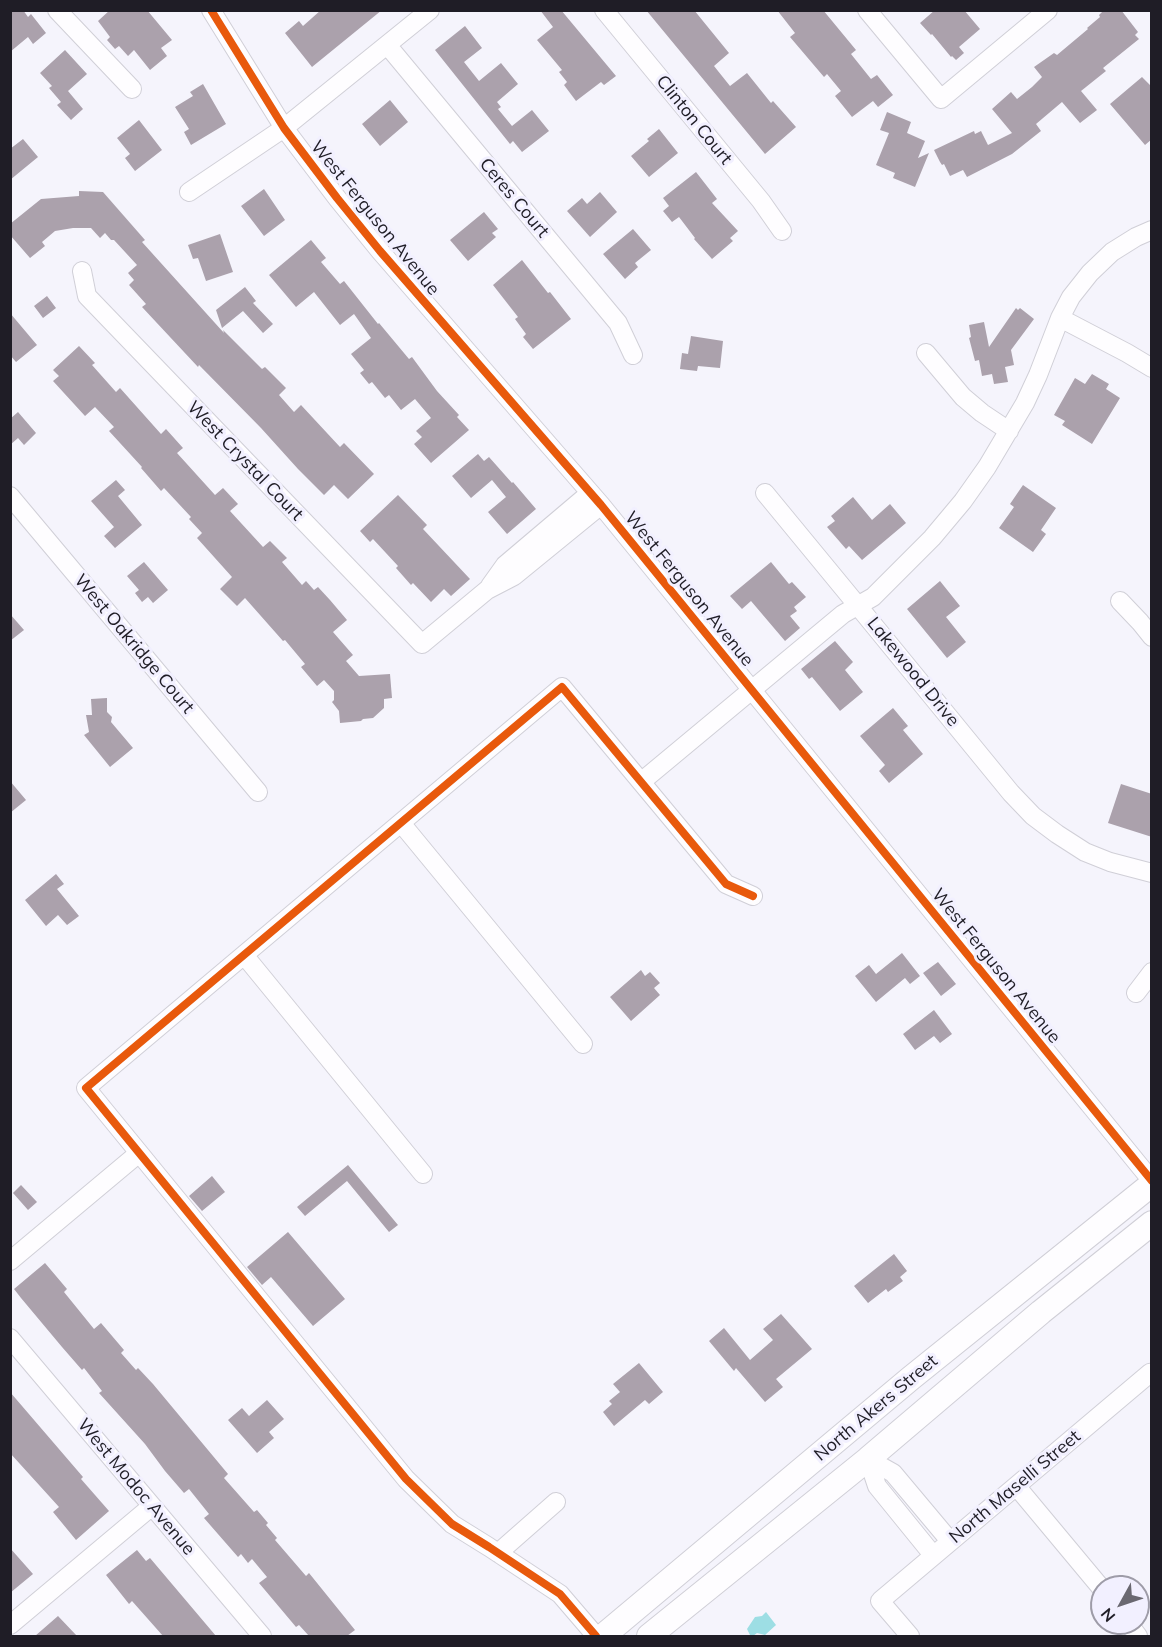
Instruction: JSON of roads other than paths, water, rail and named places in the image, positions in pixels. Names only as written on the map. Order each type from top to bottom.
[{"type":"main road","name":"North Akers Street","points":[[603,1636],[911,1378],[1152,1183]]},
{"type":"main road","name":"North Akers Street","points":[[649,1636],[868,1459],[1041,1312],[1152,1222]]},
{"type":"main road","points":[[868,1459],[860,1447],[861,1435],[911,1378]]},
{"type":"main road","points":[[622,1636],[678,1590],[679,1573]]},
{"type":"street","points":[[57,10],[132,89]]},
{"type":"street","name":"West Ferguson Avenue","points":[[212,10],[284,128],[311,166],[380,251],[596,499],[1152,1183]]},
{"type":"street","points":[[189,192],[284,128],[430,10]]},
{"type":"street","name":"Clinton Court","points":[[604,10],[782,231]]},
{"type":"street","points":[[867,10],[941,99],[1048,10]]},
{"type":"street","name":"Ceres Court","points":[[388,46],[618,323],[633,355]]},
{"type":"street","name":"Lakewood Drive","points":[[1152,230],[1112,252],[1090,273],[1071,297],[1060,318],[1025,404],[963,501],[932,538],[873,597],[858,606],[1011,793],[1033,816],[1085,852],[1110,862],[1152,873]]},
{"type":"street","name":"West Crystal Court","points":[[82,271],[87,296],[422,644],[487,590],[505,565],[596,499]]},
{"type":"street","points":[[1060,318],[1152,368]]},
{"type":"street","points":[[926,353],[963,397],[1009,431]]},
{"type":"street","points":[[641,782],[843,614],[858,606],[765,493]]},
{"type":"street","name":"West Oakridge Court","points":[[10,496],[258,792]]},
{"type":"street","points":[[1120,601],[1152,637]]},
{"type":"street","points":[[596,1636],[560,1594],[452,1524],[406,1479],[86,1088],[562,687],[726,884],[753,896]]},
{"type":"street","points":[[401,823],[583,1044]]},
{"type":"street","points":[[244,955],[423,1174]]},
{"type":"street","points":[[1136,993],[1152,972]]},
{"type":"street","points":[[10,1261],[140,1153]]},
{"type":"street","name":"West Modoc Avenue","points":[[10,1338],[262,1636]]},
{"type":"street","name":"North Maselli Street","points":[[910,1636],[880,1600],[1151,1374]]},
{"type":"street","points":[[868,1459],[893,1473],[950,1540]]},
{"type":"street","points":[[868,1459],[877,1486],[933,1555]]},
{"type":"street","points":[[1017,1486],[1090,1575]]},
{"type":"street","points":[[899,1514],[916,1499]]},
{"type":"street","points":[[498,1553],[556,1502]]},
{"type":"street","points":[[10,1625],[152,1506]]},
{"type":"water","points":[[766,1612],[776,1625],[765,1635],[757,1633],[750,1635],[747,1629],[755,1617],[762,1616]]}]
